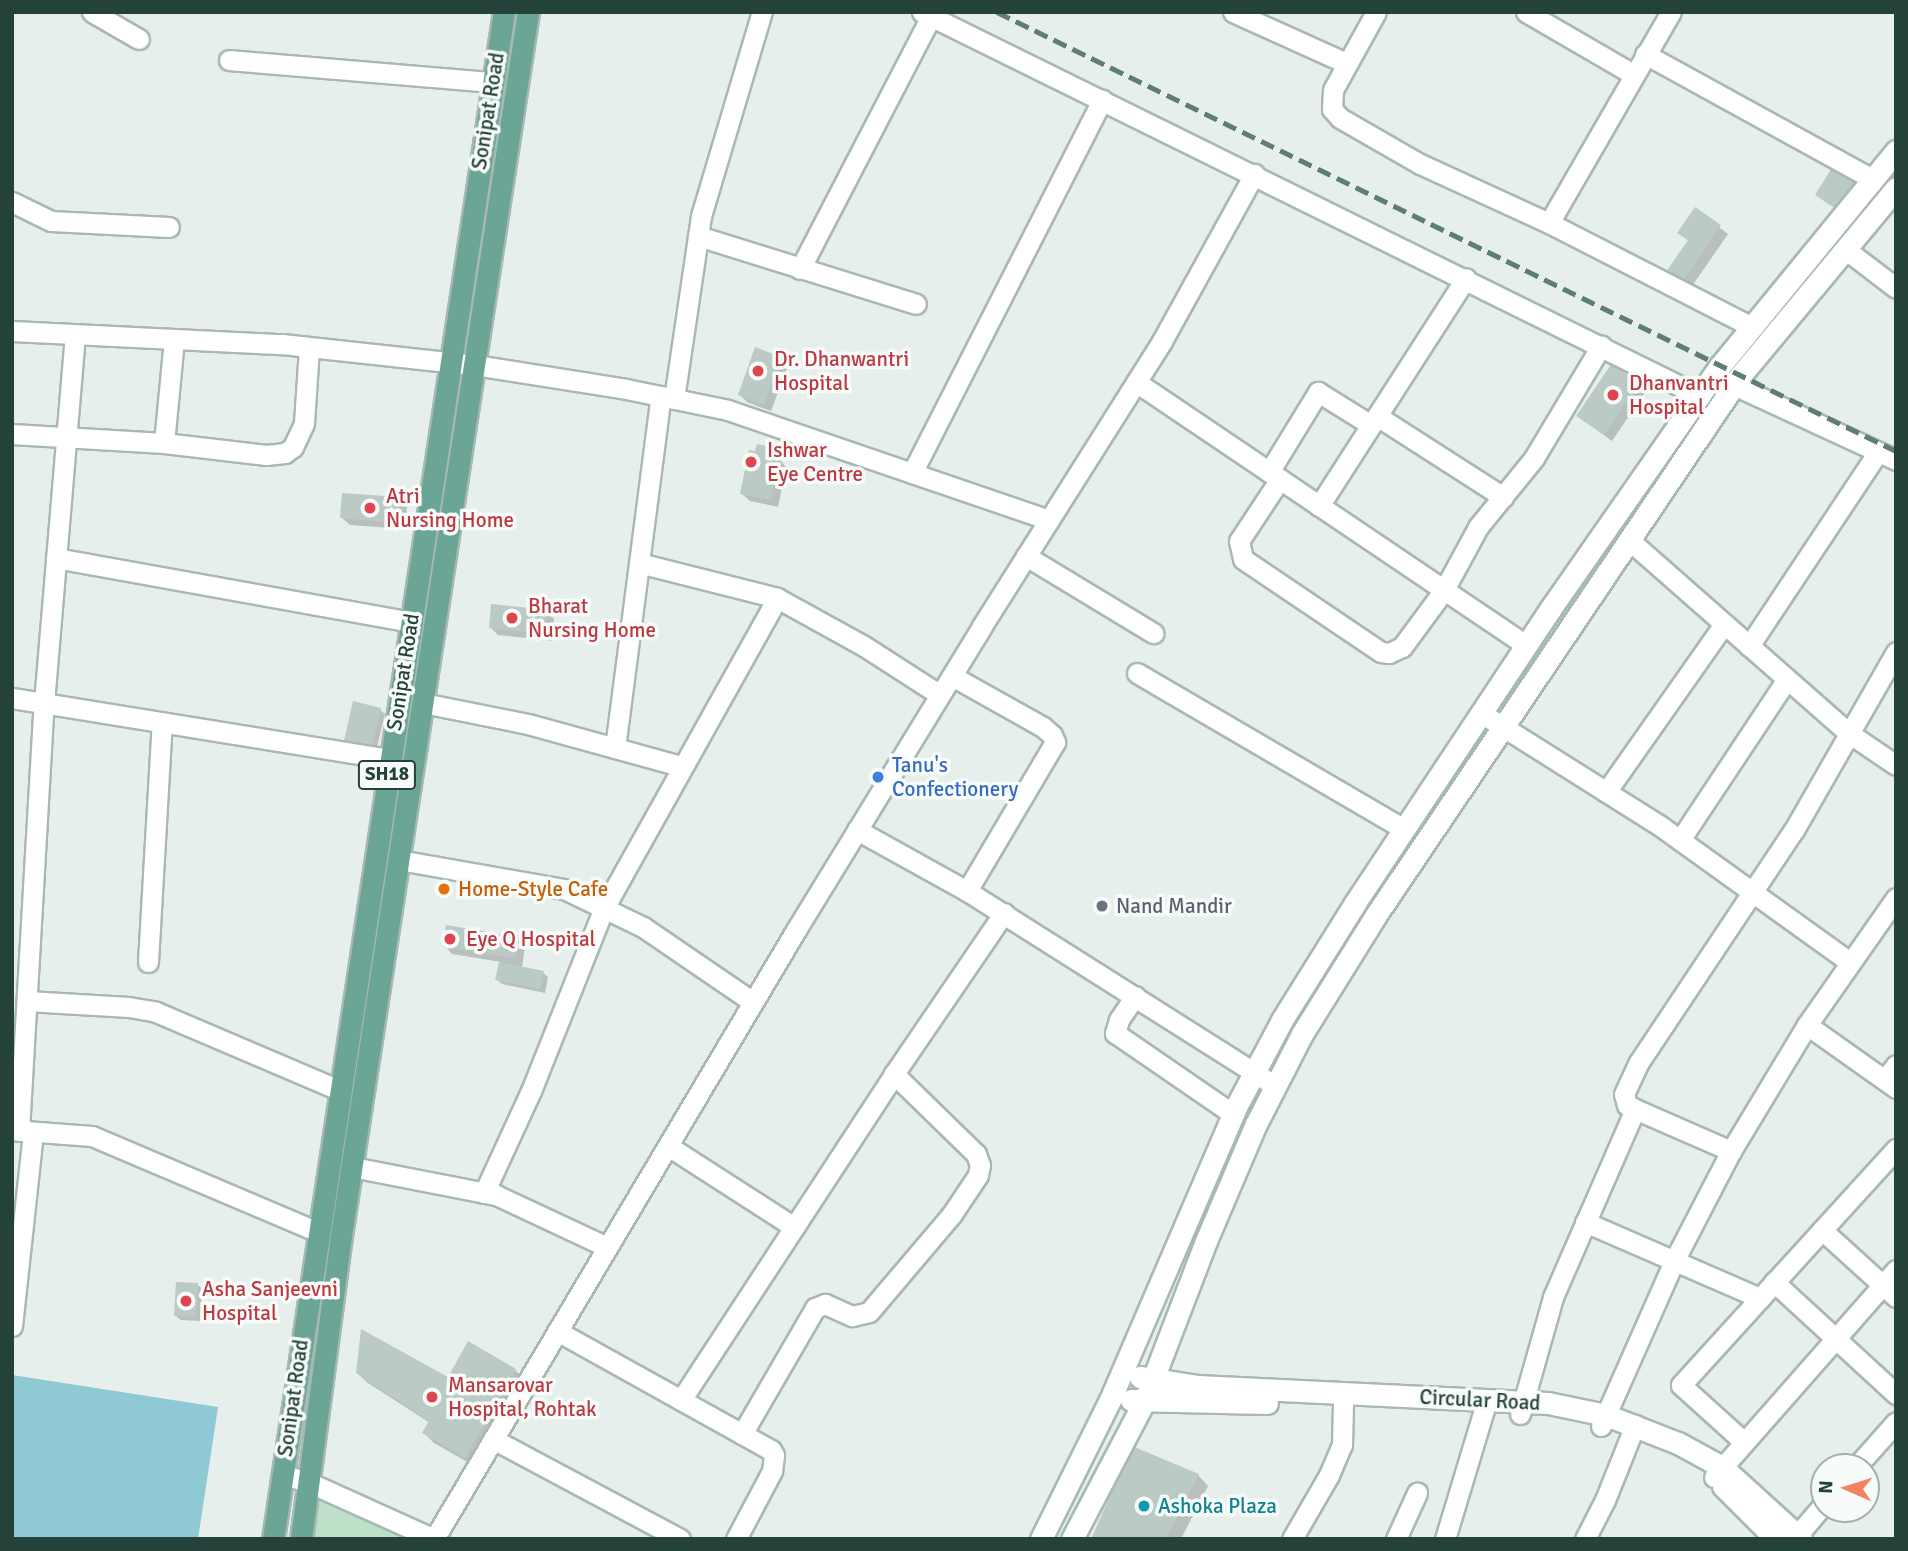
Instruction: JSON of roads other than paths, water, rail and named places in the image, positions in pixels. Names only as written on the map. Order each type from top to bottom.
[{"type":"main road","name":"Sonipat Road","points":[[273,1539],[504,12]]},
{"type":"main road","name":"Sonipat Road","points":[[301,1539],[352,1167],[528,12]]},
{"type":"main road","points":[[1041,1539],[1110,1400],[1233,1114],[1318,962],[1526,645],[1700,396],[1752,327],[1896,151]]},
{"type":"main road","points":[[1072,1539],[1145,1400],[1206,1241],[1301,1034],[1503,726],[1734,385],[1896,188]]},
{"type":"main road","points":[[1318,962],[1338,976]]},
{"type":"main road","name":"Circular Road","points":[[1121,1374],[1198,1386],[1522,1408]]},
{"type":"main road","name":"Circular Road","points":[[1110,1400],[1343,1404],[1484,1410],[1548,1404],[1678,1443],[1718,1472],[1767,1529],[1797,1537]]},
{"type":"street","points":[[92,12],[139,39]]},
{"type":"street","points":[[615,748],[639,563],[701,216],[762,12]]},
{"type":"street","points":[[1233,12],[1346,63]]},
{"type":"street","points":[[1376,12],[1346,63],[1332,98],[1332,109],[1340,118],[1420,164],[1549,223],[1752,327]]},
{"type":"street","points":[[1526,12],[1633,74]]},
{"type":"street","points":[[1549,223],[1671,12]]},
{"type":"street","points":[[800,269],[926,14],[1466,278],[1700,396]]},
{"type":"street","points":[[1646,54],[1872,179]]},
{"type":"street","points":[[229,60],[492,82]]},
{"type":"street","points":[[912,473],[1102,100]]},
{"type":"street","points":[[282,1474],[310,1483],[434,1539],[857,830],[1136,382],[1254,174]]},
{"type":"street","points":[[12,202],[51,221],[169,227]]},
{"type":"street","points":[[698,236],[916,304]]},
{"type":"street","points":[[1845,249],[1896,288]]},
{"type":"street","points":[[1319,506],[1466,278]]},
{"type":"street","points":[[12,331],[309,347],[475,365],[668,398],[728,410],[1049,520]]},
{"type":"street","points":[[12,1326],[44,704],[75,334]]},
{"type":"street","points":[[164,443],[174,339]]},
{"type":"street","points":[[1503,496],[1374,421],[1318,392],[1239,541],[1243,559],[1252,568],[1381,652],[1389,653],[1402,647],[1444,590],[1478,527],[1503,496],[1534,457],[1601,346]]},
{"type":"street","points":[[12,434],[164,443],[266,455],[285,453],[293,447],[304,423],[309,347]]},
{"type":"street","points":[[1136,382],[1526,645]]},
{"type":"street","points":[[1734,385],[1896,460]]},
{"type":"street","points":[[1749,646],[1878,452]]},
{"type":"street","points":[[1629,540],[1850,734],[1896,765]]},
{"type":"street","points":[[1026,556],[1153,633]]},
{"type":"street","points":[[56,558],[411,622]]},
{"type":"street","points":[[639,563],[777,598],[864,646],[940,695]]},
{"type":"street","points":[[484,1193],[531,1091],[604,908],[777,598]]},
{"type":"street","points":[[1606,792],[1724,624]]},
{"type":"street","points":[[1731,1151],[1627,1105],[1624,1094],[1639,1062],[1794,830],[1896,652]]},
{"type":"street","points":[[1137,673],[1404,829]]},
{"type":"street","points":[[951,676],[1043,727],[1055,742],[967,891]]},
{"type":"street","points":[[1680,840],[1787,679]]},
{"type":"street","points":[[12,698],[390,758]]},
{"type":"street","points":[[423,703],[528,724],[681,766]]},
{"type":"street","points":[[1481,713],[1680,840],[1851,963]]},
{"type":"street","points":[[148,962],[162,722]]},
{"type":"street","points":[[857,830],[1004,913],[1276,1086]]},
{"type":"street","points":[[399,860],[564,889],[643,927],[753,1002]]},
{"type":"street","points":[[1604,1420],[1674,1261],[1731,1151],[1807,1025],[1896,898]]},
{"type":"street","points":[[681,1400],[894,1074],[1004,913]]},
{"type":"street","points":[[1135,996],[1119,1020],[1115,1033],[1233,1114]]},
{"type":"street","points":[[27,1001],[128,1007],[156,1012],[339,1090]]},
{"type":"street","points":[[1807,1025],[1892,1077]]},
{"type":"street","points":[[742,1434],[815,1308],[825,1304],[852,1316],[869,1312],[952,1214],[978,1175],[980,1165],[976,1154],[894,1074]]},
{"type":"street","points":[[1522,1408],[1553,1297],[1635,1109]]},
{"type":"street","points":[[21,1131],[92,1136],[318,1233]]},
{"type":"street","points":[[668,1146],[794,1227]]},
{"type":"street","points":[[1744,1442],[1681,1385],[1896,1150]]},
{"type":"street","points":[[352,1167],[496,1195],[607,1247]]},
{"type":"street","points":[[1586,1222],[1760,1298]]},
{"type":"street","points":[[1822,1230],[1889,1291]]},
{"type":"street","points":[[1718,1472],[1833,1338],[1889,1291],[1896,1270]]},
{"type":"street","points":[[1774,1282],[1896,1394]]},
{"type":"street","points":[[557,1331],[771,1450],[775,1462],[736,1539]]},
{"type":"street","points":[[1292,1539],[1329,1475],[1342,1445],[1345,1419],[1343,1404]]},
{"type":"street","points":[[1445,1539],[1484,1410]]},
{"type":"street","points":[[1868,1453],[1896,1422]]},
{"type":"street","points":[[1585,1539],[1605,1500],[1633,1430]]},
{"type":"street","points":[[493,1439],[680,1539]]},
{"type":"street","points":[[1396,1539],[1417,1493]]},
{"type":"street","points":[[1797,1537],[1810,1521]]},
{"type":"water","points":[[12,1375],[218,1407],[198,1539],[12,1539]]},
{"type":"railway","points":[[997,12],[1896,451]]},
{"type":"place","name":"Dr. Dhanwantri Hospital","points":[[758,371]]},
{"type":"place","name":"Dhanvantri Hospital","points":[[1613,395]]},
{"type":"place","name":"Ishwar Eye Centre","points":[[751,462]]},
{"type":"place","name":"Atri Nursing Home","points":[[370,508]]},
{"type":"place","name":"Bharat Nursing Home","points":[[512,618]]},
{"type":"place","name":"Tanu's Confectionery","points":[[878,777]]},
{"type":"place","name":"Home-Style Cafe","points":[[444,889]]},
{"type":"place","name":"Nand Mandir","points":[[1102,906]]},
{"type":"place","name":"Eye Q Hospital","points":[[450,939]]},
{"type":"place","name":"Asha Sanjeevni Hospital","points":[[186,1301]]},
{"type":"place","name":"Mansarovar Hospital, Rohtak","points":[[432,1397]]},
{"type":"place","name":"Ashoka Plaza","points":[[1144,1506]]}]
